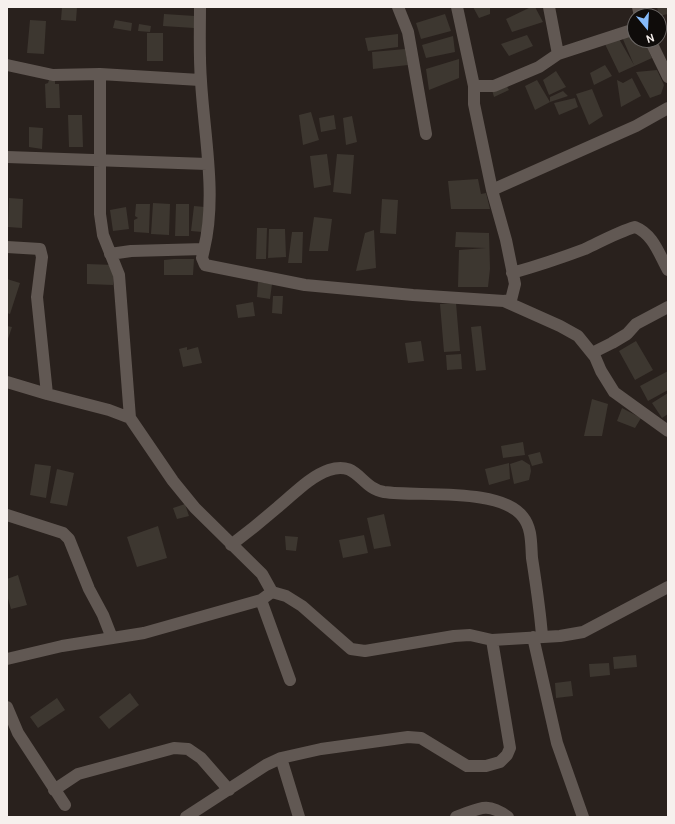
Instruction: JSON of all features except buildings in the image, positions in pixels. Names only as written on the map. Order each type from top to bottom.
[{"type":"street","points":[[200,7],[200,80],[207,164],[208,233],[202,258],[205,265],[305,284],[413,296],[504,302],[512,300],[515,284],[506,240],[492,190],[474,104],[474,86],[457,7]]},
{"type":"street","points":[[398,7],[408,32],[426,134]]},
{"type":"street","points":[[549,7],[558,54]]},
{"type":"street","points":[[474,86],[494,86],[539,67],[558,54],[627,32]]},
{"type":"street","points":[[654,48],[668,77]]},
{"type":"street","points":[[7,65],[52,75],[100,74],[200,80]]},
{"type":"street","points":[[100,74],[100,214],[103,235],[119,275],[130,418],[173,481],[195,508],[231,546],[262,574],[272,592],[286,596],[302,606],[351,649],[365,652],[454,636],[470,636],[492,640],[583,632],[668,587]]},
{"type":"street","points":[[492,190],[636,126],[668,108]]},
{"type":"street","points":[[7,157],[207,164]]},
{"type":"street","points":[[512,273],[549,262],[586,248],[622,231],[636,227],[643,230],[649,236],[668,270]]},
{"type":"street","points":[[7,247],[40,249],[42,257],[37,297],[47,394]]},
{"type":"street","points":[[110,254],[131,251],[204,249]]},
{"type":"street","points":[[504,302],[560,326],[578,336],[592,353],[614,392],[668,431]]},
{"type":"street","points":[[592,353],[627,334],[636,324],[668,307]]},
{"type":"street","points":[[7,382],[109,410],[130,418]]},
{"type":"street","points":[[231,546],[312,478],[329,470],[341,467],[350,469],[372,488],[382,492],[418,495],[456,494],[493,500],[512,506],[524,518],[530,536],[538,636],[557,743],[583,817]]},
{"type":"street","points":[[7,515],[63,534],[69,539],[89,589],[103,615],[112,638]]},
{"type":"street","points":[[7,659],[62,646],[144,633],[261,600],[272,592]]},
{"type":"street","points":[[261,600],[290,680]]},
{"type":"street","points":[[186,817],[266,765],[281,758],[321,749],[408,737],[421,738],[468,766],[486,766],[500,762],[507,756],[510,748],[492,640]]},
{"type":"street","points":[[7,707],[18,732],[65,805]]},
{"type":"street","points":[[54,790],[78,774],[174,748],[188,749],[201,758],[229,790]]},
{"type":"street","points":[[281,758],[299,817]]},
{"type":"street","points":[[456,817],[482,807],[494,808],[508,817]]}]
